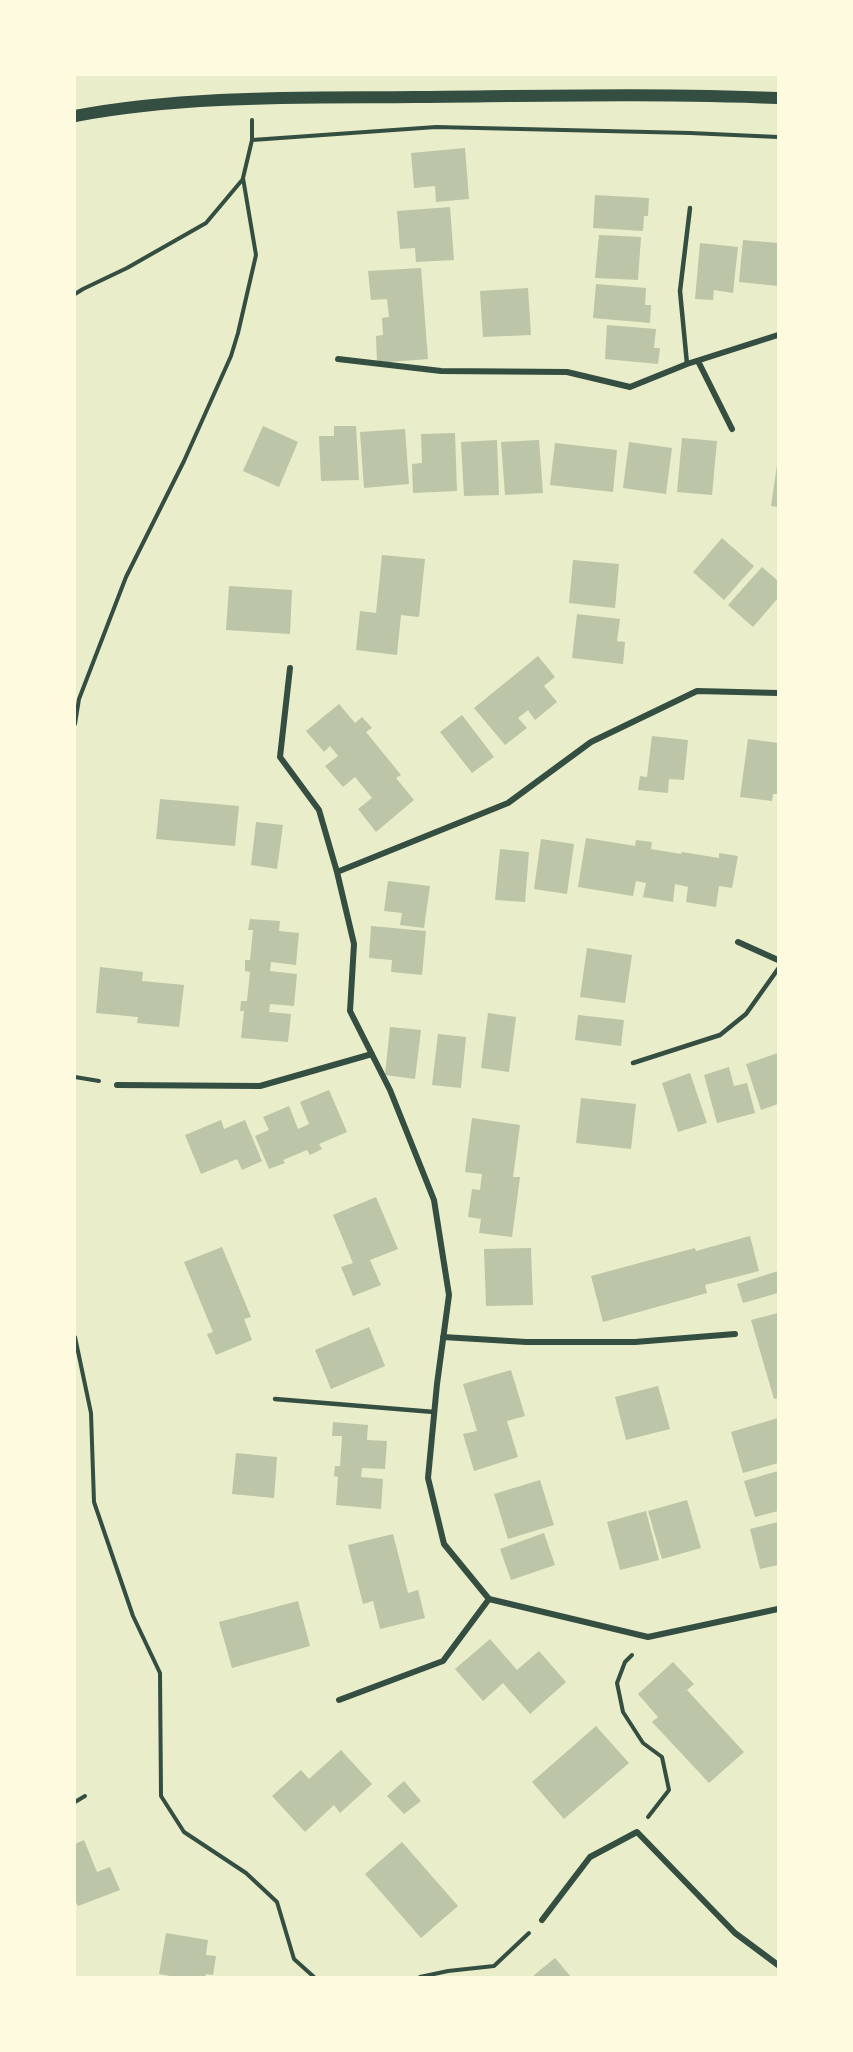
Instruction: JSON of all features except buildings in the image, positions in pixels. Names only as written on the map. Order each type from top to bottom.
[{"type":"main road","points":[[75,116],[113,109],[251,99],[611,95],[778,98]]},
{"type":"street","points":[[338,359],[441,371],[567,372],[630,387],[687,364],[778,335]]},
{"type":"street","points":[[698,361],[732,429]]},
{"type":"street","points":[[290,668],[280,757],[319,810],[354,944],[350,1011],[390,1090],[435,1200],[449,1295],[428,1478],[444,1545],[489,1599],[648,1637],[778,1609]]},
{"type":"street","points":[[337,872],[508,803],[591,742],[697,691],[778,693]]},
{"type":"street","points":[[738,942],[778,960]]},
{"type":"street","points":[[117,1084],[261,1086],[372,1054]]},
{"type":"street","points":[[443,1338],[526,1342],[624,1342],[735,1334]]},
{"type":"street","points":[[339,1700],[443,1661],[489,1599]]},
{"type":"street","points":[[542,1920],[590,1857],[637,1832],[735,1933],[778,1965]]},
{"type":"lane","points":[[687,364],[680,291],[690,208]]},
{"type":"lane","points":[[633,1063],[720,1035],[746,1014],[778,969]]},
{"type":"lane","points":[[275,1400],[434,1412]]},
{"type":"path","points":[[75,724],[79,699],[126,577],[184,461],[231,356],[256,255],[243,178],[252,140],[436,127],[778,137]]},
{"type":"path","points":[[75,294],[128,268],[206,223],[243,178]]},
{"type":"path","points":[[75,1337],[91,1413],[94,1502],[133,1616],[160,1673],[161,1796],[184,1832],[246,1874],[277,1902],[294,1959],[314,1977]]},
{"type":"path","points":[[637,1832],[669,1790],[662,1757],[643,1743],[623,1712],[617,1683],[625,1662],[648,1637]]},
{"type":"path","points":[[75,1802],[85,1796]]},
{"type":"path","points":[[420,1977],[448,1971],[494,1966],[542,1920]]}]
